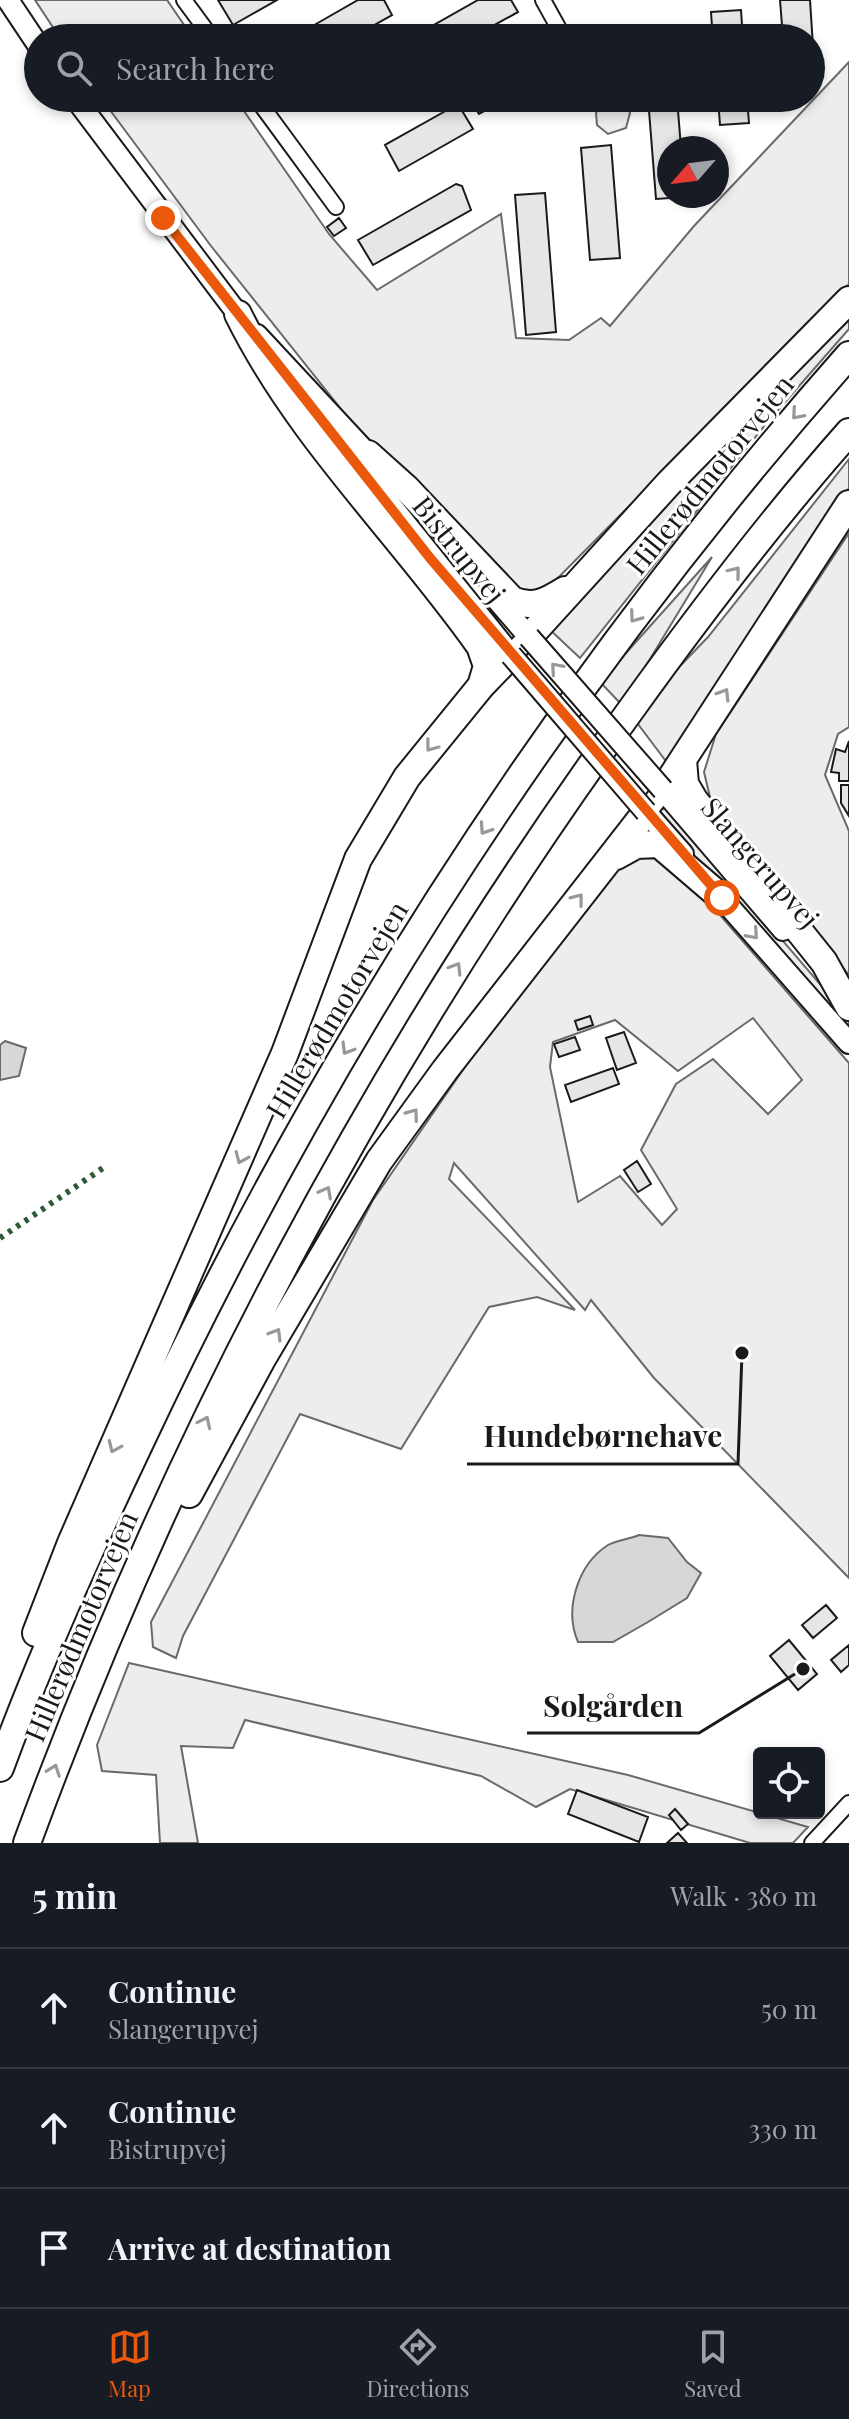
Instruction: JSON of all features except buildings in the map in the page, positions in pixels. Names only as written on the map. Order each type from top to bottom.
[{"type":"highway","points":[[12,1737],[17,1683],[66,1557],[285,1053],[341,897],[385,811],[438,736],[481,686],[572,586],[849,300]]},
{"type":"highway","points":[[238,314],[263,364],[339,468],[480,646],[487,666],[481,686]]},
{"type":"highway","name":"Hillerødmotorvejen","points":[[0,1768],[92,1546],[194,1326],[265,1190],[346,1050],[461,865],[556,724],[664,579],[849,355]]},
{"type":"highway","name":"Hillerødmotorvejen","points":[[27,1843],[136,1569],[239,1350],[390,1073],[499,900],[685,635],[849,432]]},
{"type":"highway","points":[[368,454],[407,489],[512,600],[526,606],[539,604],[572,586]]},
{"type":"highway","points":[[663,790],[849,504]]},
{"type":"highway","points":[[683,760],[685,784],[695,801],[824,962],[849,1007]]},
{"type":"highway","points":[[136,1569],[181,1510],[261,1361],[379,1161],[646,812]]},
{"type":"highway","points":[[609,860],[636,845],[659,844],[722,898]]},
{"type":"main road","points":[[8,0],[24,24]]},
{"type":"main road","name":"Bistrupvej","points":[[86,112],[238,314],[520,646],[663,790]]},
{"type":"main road","name":"Bistrupvej","points":[[238,314],[368,454],[646,812]]},
{"type":"main road","points":[[646,812],[663,790]]},
{"type":"main road","name":"Slangerupvej","points":[[663,790],[849,1007]]},
{"type":"main road","name":"Slangerupvej","points":[[646,812],[849,1043]]},
{"type":"street","points":[[184,0],[202,24]]},
{"type":"street","points":[[543,0],[556,24]]},
{"type":"street","points":[[266,112],[336,207]]},
{"type":"street","points":[[812,1843],[849,1803]]},
{"type":"shaded area","points":[[35,0],[167,0],[183,24],[51,24]]},
{"type":"shaded area","points":[[849,62],[849,284],[545,591],[512,591],[345,414],[211,246],[111,112],[245,112],[329,234],[377,290],[501,214],[516,338],[569,340],[601,318],[610,326],[711,208],[729,208],[729,189],[802,112],[825,112],[825,87]]},
{"type":"shaded area","points":[[596,113],[630,113],[626,128],[608,134],[597,125]]},
{"type":"shaded area","points":[[849,313],[849,329],[765,425],[580,658],[547,627]]},
{"type":"shaded area","points":[[849,459],[849,488],[681,749],[665,760],[632,716],[708,637]]},
{"type":"shaded area","points":[[849,533],[849,727],[838,734],[825,775],[849,831],[849,975],[714,814],[704,772],[716,734]]},
{"type":"shaded area","points":[[712,557],[622,705],[600,682]]},
{"type":"shaded area","points":[[668,807],[849,1018],[849,1032],[660,817],[659,810]]},
{"type":"shaded area","points":[[640,854],[671,859],[849,1063],[849,1578],[654,1378],[591,1300],[585,1310],[454,1163],[449,1179],[575,1310],[537,1297],[489,1307],[401,1449],[300,1414],[183,1636],[176,1658],[153,1647],[151,1622],[373,1200],[485,1038],[619,866]],"holes":[[[753,1018],[802,1080],[768,1114],[713,1059],[676,1084],[641,1150],[677,1209],[662,1225],[620,1176],[578,1202],[550,1067],[553,1042],[615,1020],[678,1071]]]},
{"type":"shaded area","points":[[5,1041],[26,1048],[19,1076],[0,1080],[0,1045]]},
{"type":"shaded area","points":[[639,1535],[668,1538],[687,1562],[701,1573],[687,1598],[613,1642],[578,1642],[572,1616],[581,1576],[588,1564],[608,1545]]},
{"type":"shaded area","points":[[129,1663],[628,1775],[753,1811],[753,1819],[780,1819],[808,1827],[793,1843],[750,1843],[570,1789],[536,1807],[481,1776],[245,1720],[233,1748],[181,1746],[198,1843],[160,1843],[156,1775],[102,1771],[97,1745]]},
{"type":"hedge","points":[[0,1238],[106,1166]]},
{"type":"place","name":"Hundebørnehave","points":[[742,1353]]},
{"type":"place","name":"Solgården","points":[[803,1669]]},
{"type":"route","points":[[163,218],[430,558],[722,898]]}]
